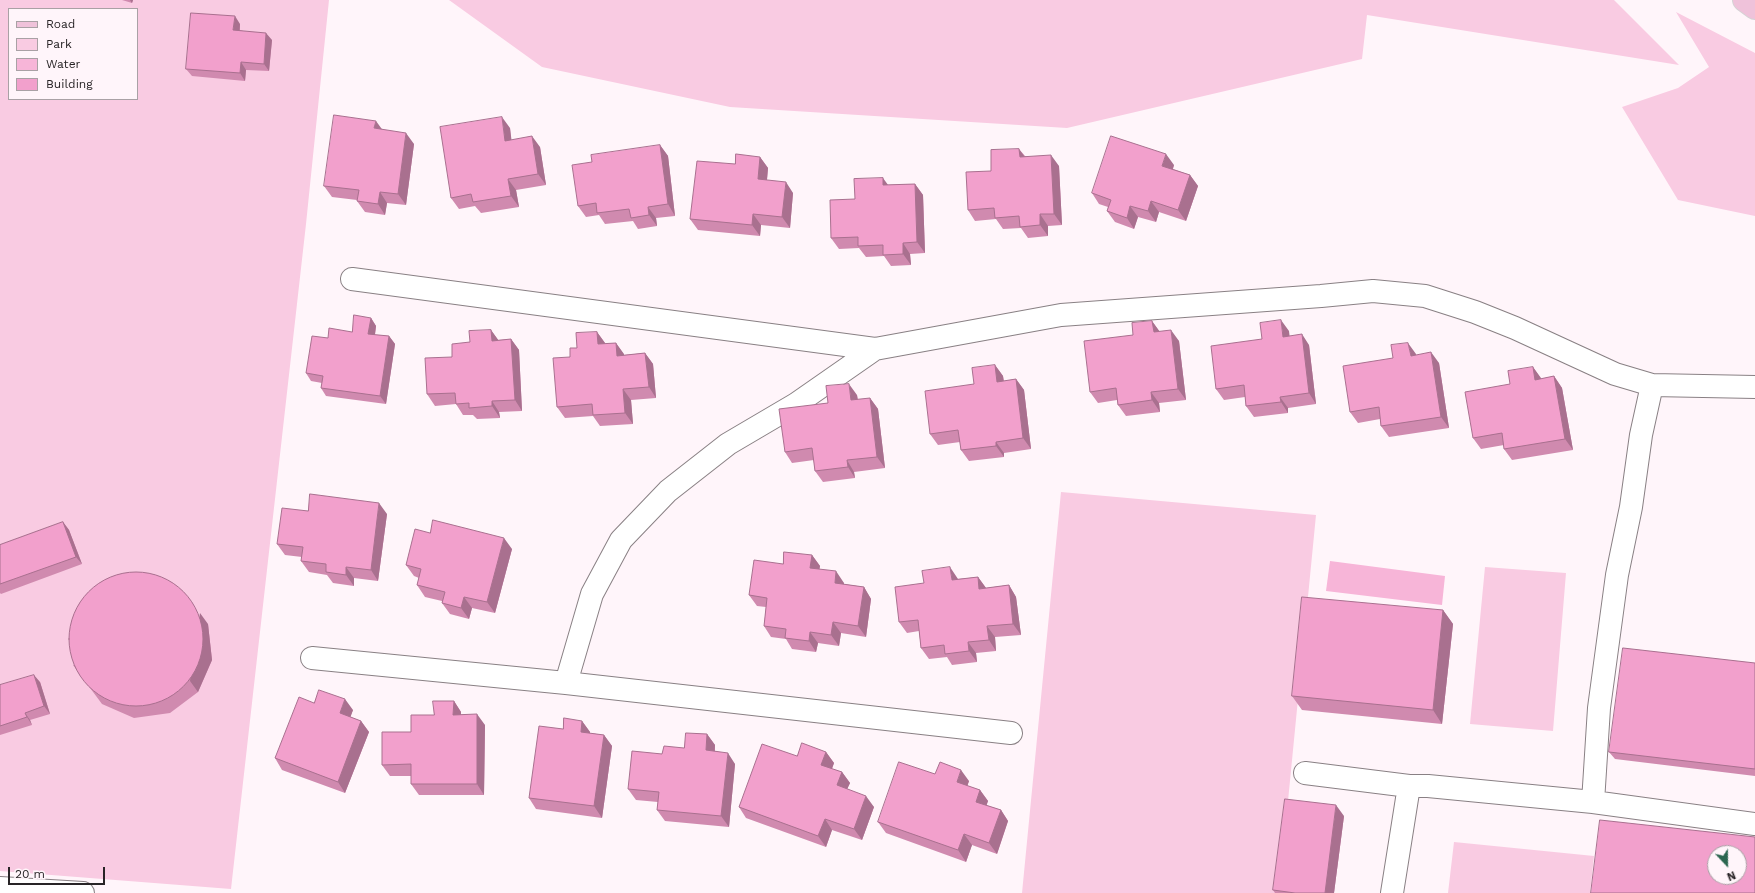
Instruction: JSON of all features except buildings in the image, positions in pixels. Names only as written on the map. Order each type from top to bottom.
[{"type":"main road","points":[[1744,0],[1755,8]]},
{"type":"street","points":[[352,279],[875,349],[1061,315],[1373,291],[1425,296],[1474,312],[1515,328],[1615,374],[1652,385],[1755,387]]},
{"type":"street","points":[[566,683],[592,594],[621,540],[668,491],[728,444],[796,404],[875,349]]},
{"type":"street","points":[[1593,802],[1599,708],[1617,575],[1641,435],[1652,385]]},
{"type":"street","points":[[312,658],[566,683],[1011,733]]},
{"type":"street","points":[[1306,773],[1409,786],[1428,786],[1593,802],[1755,824]]},
{"type":"street","points":[[1392,893],[1409,786]]},
{"type":"street","points":[[0,888],[83,893]]},
{"type":"green space","points":[[0,0],[329,0],[306,224],[231,889],[0,871]]},
{"type":"green space","points":[[449,0],[1614,0],[1679,65],[1367,15],[1362,59],[1067,128],[730,107],[542,67]]},
{"type":"green space","points":[[1676,12],[1755,53],[1755,216],[1678,200],[1622,107],[1678,88],[1709,67]]},
{"type":"green space","points":[[1061,492],[1316,515],[1279,893],[1022,893]]},
{"type":"green space","points":[[1485,567],[1566,573],[1553,731],[1470,724]]},
{"type":"green space","points":[[1454,842],[1594,856],[1590,893],[1448,893]]},
{"type":"water","points":[[1330,561],[1445,576],[1442,605],[1326,591]]}]
